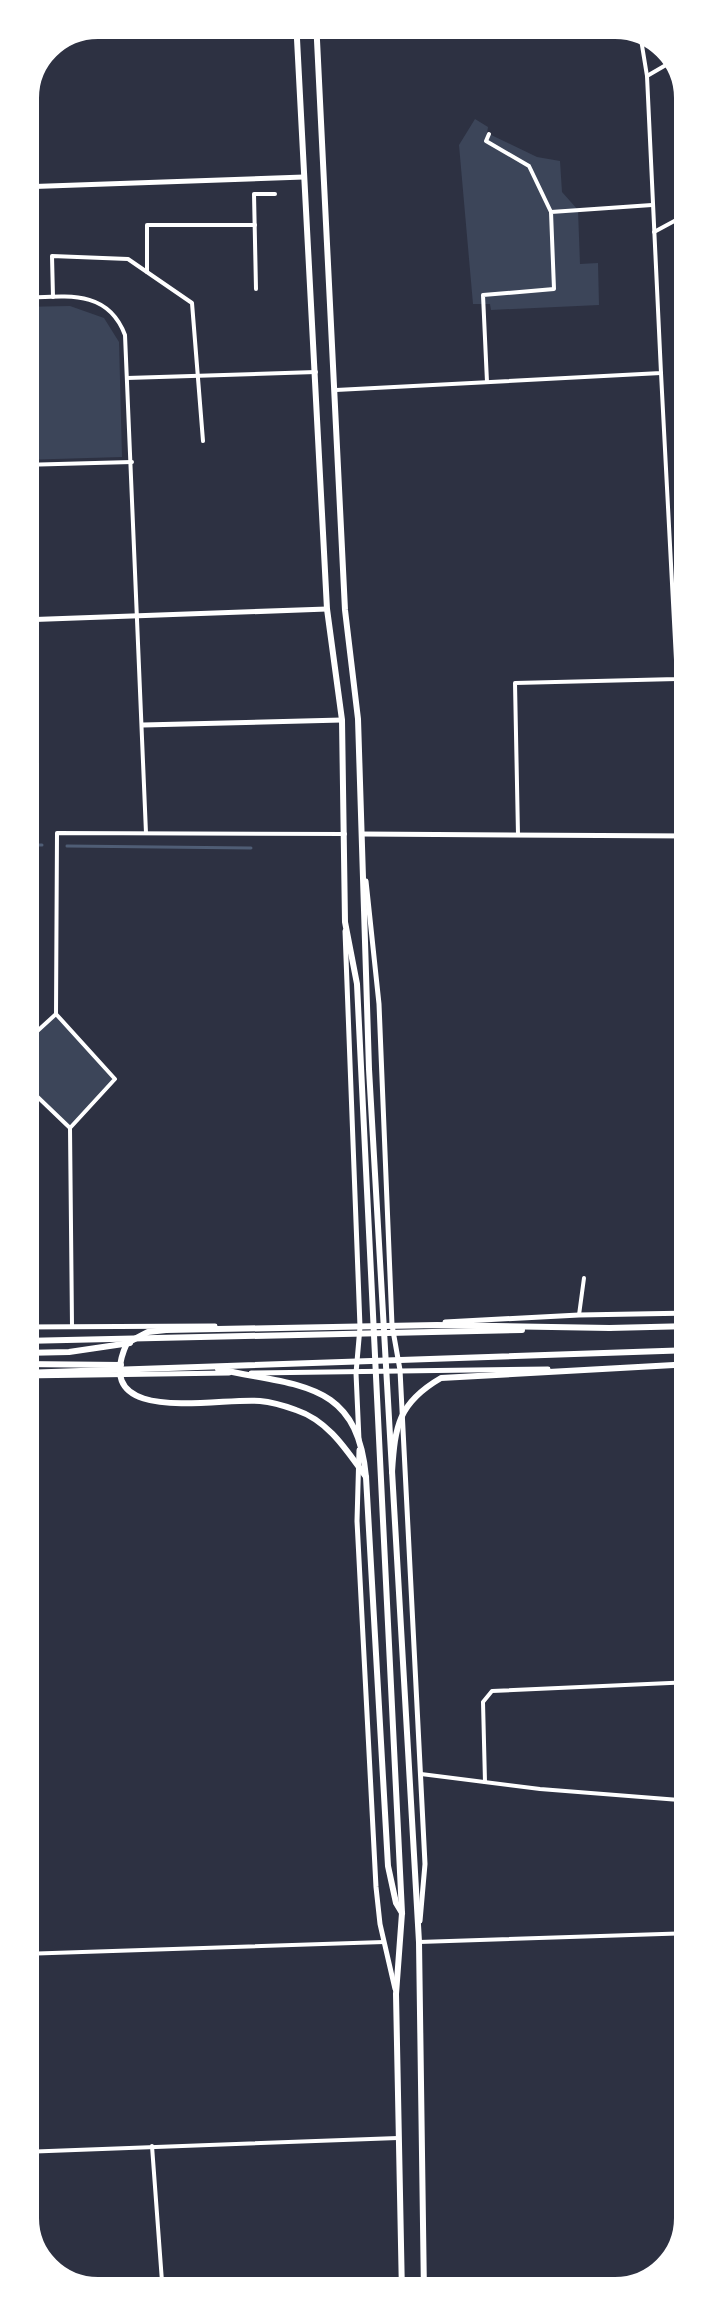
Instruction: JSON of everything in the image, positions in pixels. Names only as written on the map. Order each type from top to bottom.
[{"type":"main road","points":[[297,34],[327,609],[342,720],[345,922],[357,984],[365,1070],[419,1942],[424,2282]]},
{"type":"main road","points":[[317,34],[345,610],[358,719],[364,872],[365,1070],[402,1913],[396,1994],[402,2282]]},
{"type":"main road","points":[[366,1477],[328,1429],[299,1410],[260,1401],[161,1403],[136,1397],[125,1385],[120,1369],[127,1343],[148,1332],[166,1330],[437,1325],[610,1328]]},
{"type":"main road","points":[[34,1341],[679,1326]]},
{"type":"main road","points":[[34,1353],[69,1352],[165,1338]]},
{"type":"main road","points":[[34,1364],[207,1366],[679,1350]]},
{"type":"main road","points":[[34,1374],[153,1366]]},
{"type":"main road","points":[[207,1366],[306,1388],[328,1396],[359,1430],[366,1477],[388,1866],[396,1903],[402,1913]]},
{"type":"main road","points":[[392,1472],[400,1417],[422,1388],[441,1378],[679,1366]]},
{"type":"street","points":[[518,835],[515,683],[677,679],[647,76],[641,40]]},
{"type":"street","points":[[647,76],[669,63]]},
{"type":"street","points":[[487,382],[483,295],[554,289],[551,212],[529,166],[486,141],[489,134]]},
{"type":"street","points":[[34,187],[304,177]]},
{"type":"street","points":[[256,289],[254,194],[275,194]]},
{"type":"street","points":[[551,212],[653,205]]},
{"type":"street","points":[[654,232],[679,218]]},
{"type":"street","points":[[147,272],[147,225],[255,225]]},
{"type":"street","points":[[53,297],[52,256],[128,259],[192,303],[203,441]]},
{"type":"street","points":[[34,298],[94,300],[118,317],[125,335],[146,833]]},
{"type":"street","points":[[127,378],[316,372]]},
{"type":"street","points":[[336,390],[661,373]]},
{"type":"street","points":[[34,465],[132,462]]},
{"type":"street","points":[[34,620],[327,609]]},
{"type":"street","points":[[143,725],[342,720]]},
{"type":"street","points":[[72,1326],[70,1128],[115,1079],[56,1014],[57,833],[345,834]]},
{"type":"street","points":[[362,834],[679,836]]},
{"type":"street","points":[[364,872],[379,1004],[392,1325],[400,1370],[421,1774],[425,1864],[419,1942],[679,1933]]},
{"type":"street","points":[[345,922],[344,982],[360,1327],[356,1373],[360,1427],[358,1537],[376,1887],[396,1994]]},
{"type":"street","points":[[34,1034],[56,1014]]},
{"type":"street","points":[[34,1093],[70,1128]]},
{"type":"street","points":[[579,1315],[584,1278]]},
{"type":"street","points":[[34,1327],[360,1327],[579,1315],[679,1313]]},
{"type":"street","points":[[34,1375],[356,1373],[679,1365]]},
{"type":"street","points":[[485,1782],[482,1712],[483,1702],[492,1691],[679,1683]]},
{"type":"street","points":[[421,1774],[679,1800]]},
{"type":"street","points":[[34,1954],[385,1942]]},
{"type":"street","points":[[34,2151],[400,2138]]},
{"type":"street","points":[[152,2146],[162,2282]]},
{"type":"shaded area","points":[[475,119],[488,127],[487,133],[537,157],[560,161],[562,192],[578,210],[580,264],[598,263],[599,305],[491,310],[490,304],[473,304],[459,145]]},
{"type":"shaded area","points":[[70,306],[104,318],[119,342],[122,457],[34,460],[34,307]]},
{"type":"shaded area","points":[[56,1014],[115,1079],[70,1128],[34,1093],[34,1034]]},
{"type":"waterway","points":[[34,845],[42,845]]},
{"type":"waterway","points":[[67,846],[251,848]]}]
